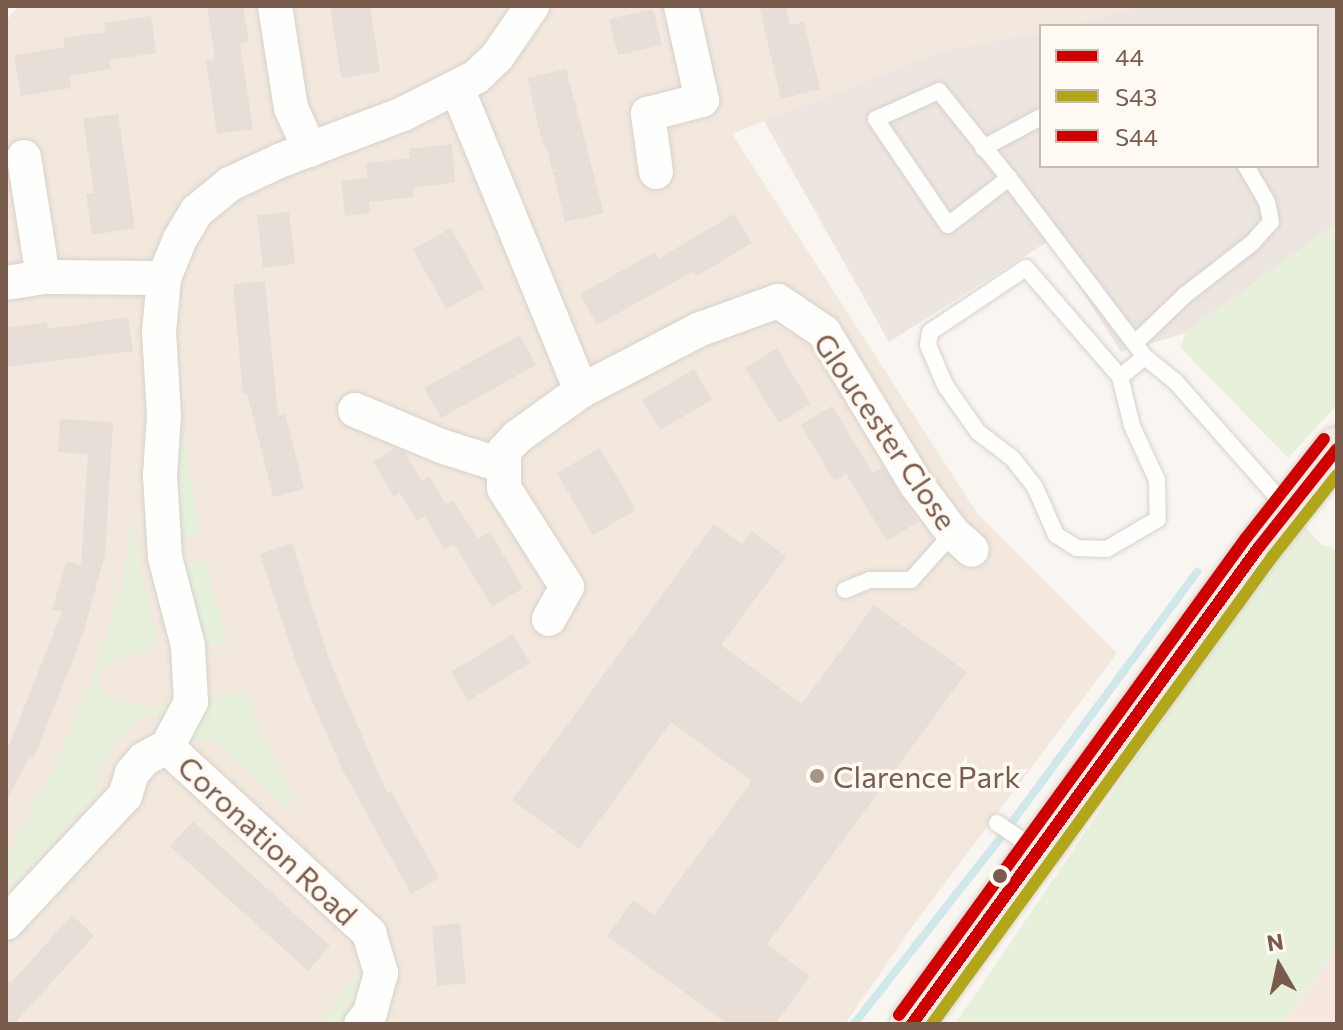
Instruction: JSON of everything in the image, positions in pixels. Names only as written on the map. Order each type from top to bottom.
[{"type":"highway","points":[[912,1024],[1027,845],[1337,449]]},
{"type":"street","points":[[275,6],[291,108],[310,150]]},
{"type":"street","points":[[6,923],[125,796],[132,773],[144,759],[167,747],[191,702],[188,646],[165,557],[160,475],[164,416],[159,332],[164,278],[180,239],[197,211],[230,184],[403,114],[457,88],[497,57],[532,6]]},
{"type":"street","points":[[656,172],[648,114],[702,100],[712,73],[681,6]]},
{"type":"street","points":[[457,88],[581,391]]},
{"type":"street","points":[[24,157],[43,277]]},
{"type":"street","points":[[6,283],[43,277],[164,278]]},
{"type":"street","name":"Gloucester Close","points":[[504,466],[504,451],[517,437],[581,391],[698,330],[778,301],[824,332],[916,484],[963,541]]},
{"type":"street","points":[[355,410],[384,425],[504,466],[504,488],[567,587],[549,619]]},
{"type":"street","name":"Coronation Road","points":[[167,747],[369,933],[381,973],[370,1013],[361,1024]]},
{"type":"lane","points":[[1009,178],[948,225],[876,119],[939,91],[1009,178],[1145,357],[1175,381],[1288,510]]},
{"type":"lane","points":[[983,148],[1039,118]]},
{"type":"lane","points":[[1135,343],[1185,295],[1252,243],[1271,222],[1267,202],[1247,168]]},
{"type":"lane","points":[[1026,268],[1120,377],[1132,426],[1157,480],[1158,519],[1107,549],[1077,548],[1056,535],[1035,487],[1012,458],[978,432],[945,385],[928,345],[930,332],[1010,275],[1026,268]]},
{"type":"lane","points":[[1120,377],[1145,357]]},
{"type":"lane","points":[[845,590],[870,580],[911,580],[963,541]]},
{"type":"lane","points":[[997,823],[1027,845]]},
{"type":"shaded area","points":[[18,6],[1140,6],[1075,24],[1039,24],[1039,34],[1024,38],[944,50],[732,134],[977,513],[1117,653],[910,930],[845,1024],[6,1024],[6,21]]},
{"type":"shaded area","points":[[1140,6],[1337,6],[1337,223],[1185,333],[1121,352],[1050,240],[889,342],[764,121],[944,50],[1039,33],[1039,168],[1319,168],[1319,24],[1075,24]]},
{"type":"shaded area","points":[[1337,948],[1337,1024],[1283,1024]]},
{"type":"green space","points":[[1337,223],[1337,405],[1288,458],[1181,348],[1185,333]]},
{"type":"green space","points":[[183,438],[202,534],[182,539],[178,439]]},
{"type":"green space","points":[[133,518],[139,564],[158,646],[115,660],[100,673],[100,688],[116,699],[139,706],[169,707],[164,715],[147,715],[122,736],[105,758],[94,783],[99,799],[91,799],[6,895],[6,855],[52,772],[87,689],[121,588]]},
{"type":"green space","points":[[1298,520],[1322,545],[1337,549],[1337,948],[1283,1024],[955,1024]]},
{"type":"green space","points":[[206,559],[228,646],[203,643],[185,566]]},
{"type":"green space","points":[[245,690],[295,799],[286,807],[214,740],[193,741],[193,730],[203,716],[205,702]]},
{"type":"green space","points":[[370,971],[350,1024],[319,1024],[356,973]]},
{"type":"building","points":[[207,6],[243,6],[249,42],[240,44],[253,129],[217,134],[206,60],[215,59]]},
{"type":"building","points":[[330,6],[370,6],[380,72],[341,78]]},
{"type":"building","points":[[759,6],[786,6],[790,25],[804,22],[820,89],[781,99]]},
{"type":"building","points":[[653,9],[662,45],[618,55],[609,19]]},
{"type":"building","points":[[151,16],[156,53],[109,60],[111,69],[69,76],[71,88],[21,96],[14,55],[65,47],[63,38],[105,32],[104,23]]},
{"type":"building","points":[[566,69],[604,213],[565,222],[553,172],[558,170],[552,170],[546,145],[543,146],[527,78]]},
{"type":"building","points":[[118,114],[135,228],[92,235],[86,194],[94,193],[83,119]]},
{"type":"building","points":[[452,144],[455,182],[413,188],[414,197],[369,202],[370,213],[345,216],[341,181],[368,178],[366,163],[410,158],[409,149]]},
{"type":"building","points":[[289,212],[295,264],[263,268],[257,215]]},
{"type":"building","points":[[734,214],[752,243],[697,276],[694,271],[597,325],[580,294],[655,252],[658,259]]},
{"type":"building","points":[[451,228],[484,288],[446,309],[413,249]]},
{"type":"building","points":[[265,281],[278,416],[285,414],[304,489],[273,497],[247,393],[243,394],[233,284]]},
{"type":"building","points":[[128,317],[133,351],[6,367],[6,328],[47,322],[48,329]]},
{"type":"building","points":[[520,335],[536,365],[441,418],[424,388]]},
{"type":"building","points":[[777,348],[810,404],[779,423],[745,368]]},
{"type":"building","points":[[694,369],[712,400],[660,430],[642,400]]},
{"type":"building","points":[[832,406],[873,473],[883,467],[918,522],[887,541],[846,474],[834,481],[801,425]]},
{"type":"building","points":[[60,419],[113,422],[105,555],[82,637],[34,758],[30,756],[6,801],[6,753],[62,612],[52,609],[67,561],[81,565],[88,454],[58,452]]},
{"type":"building","points":[[395,448],[405,453],[422,481],[429,476],[446,504],[453,500],[478,539],[490,532],[523,588],[492,607],[454,544],[445,549],[425,517],[417,521],[400,493],[394,497],[373,462]]},
{"type":"building","points":[[600,448],[636,510],[593,535],[557,473]]},
{"type":"building","name":"Clarence Park","points":[[714,524],[742,544],[752,531],[786,557],[721,645],[802,704],[874,605],[967,672],[767,944],[810,976],[775,1024],[728,1024],[607,936],[633,900],[654,915],[752,781],[671,722],[579,849],[512,800]]},
{"type":"building","points":[[292,543],[330,662],[387,793],[391,791],[439,878],[411,894],[341,767],[298,668],[260,554]]},
{"type":"building","points":[[513,634],[530,663],[468,701],[451,672]]},
{"type":"building","points":[[193,821],[330,946],[308,971],[170,846]]},
{"type":"building","points":[[72,915],[94,936],[14,1024],[6,1024],[6,979],[11,983]]},
{"type":"building","points":[[460,923],[466,983],[437,986],[432,926]]},
{"type":"waterway","points":[[854,1024],[1001,837],[1197,572]]},
{"type":"transit line","name":"S44","points":[[899,1015],[1246,538],[1324,439]]},
{"type":"transit line","name":"44","points":[[912,1024],[1259,547],[1337,449]]},
{"type":"transit line","name":"S43","points":[[932,1024],[1272,557],[1337,475]]},
{"type":"place","name":"Clarence Park","points":[[817,776]]}]
